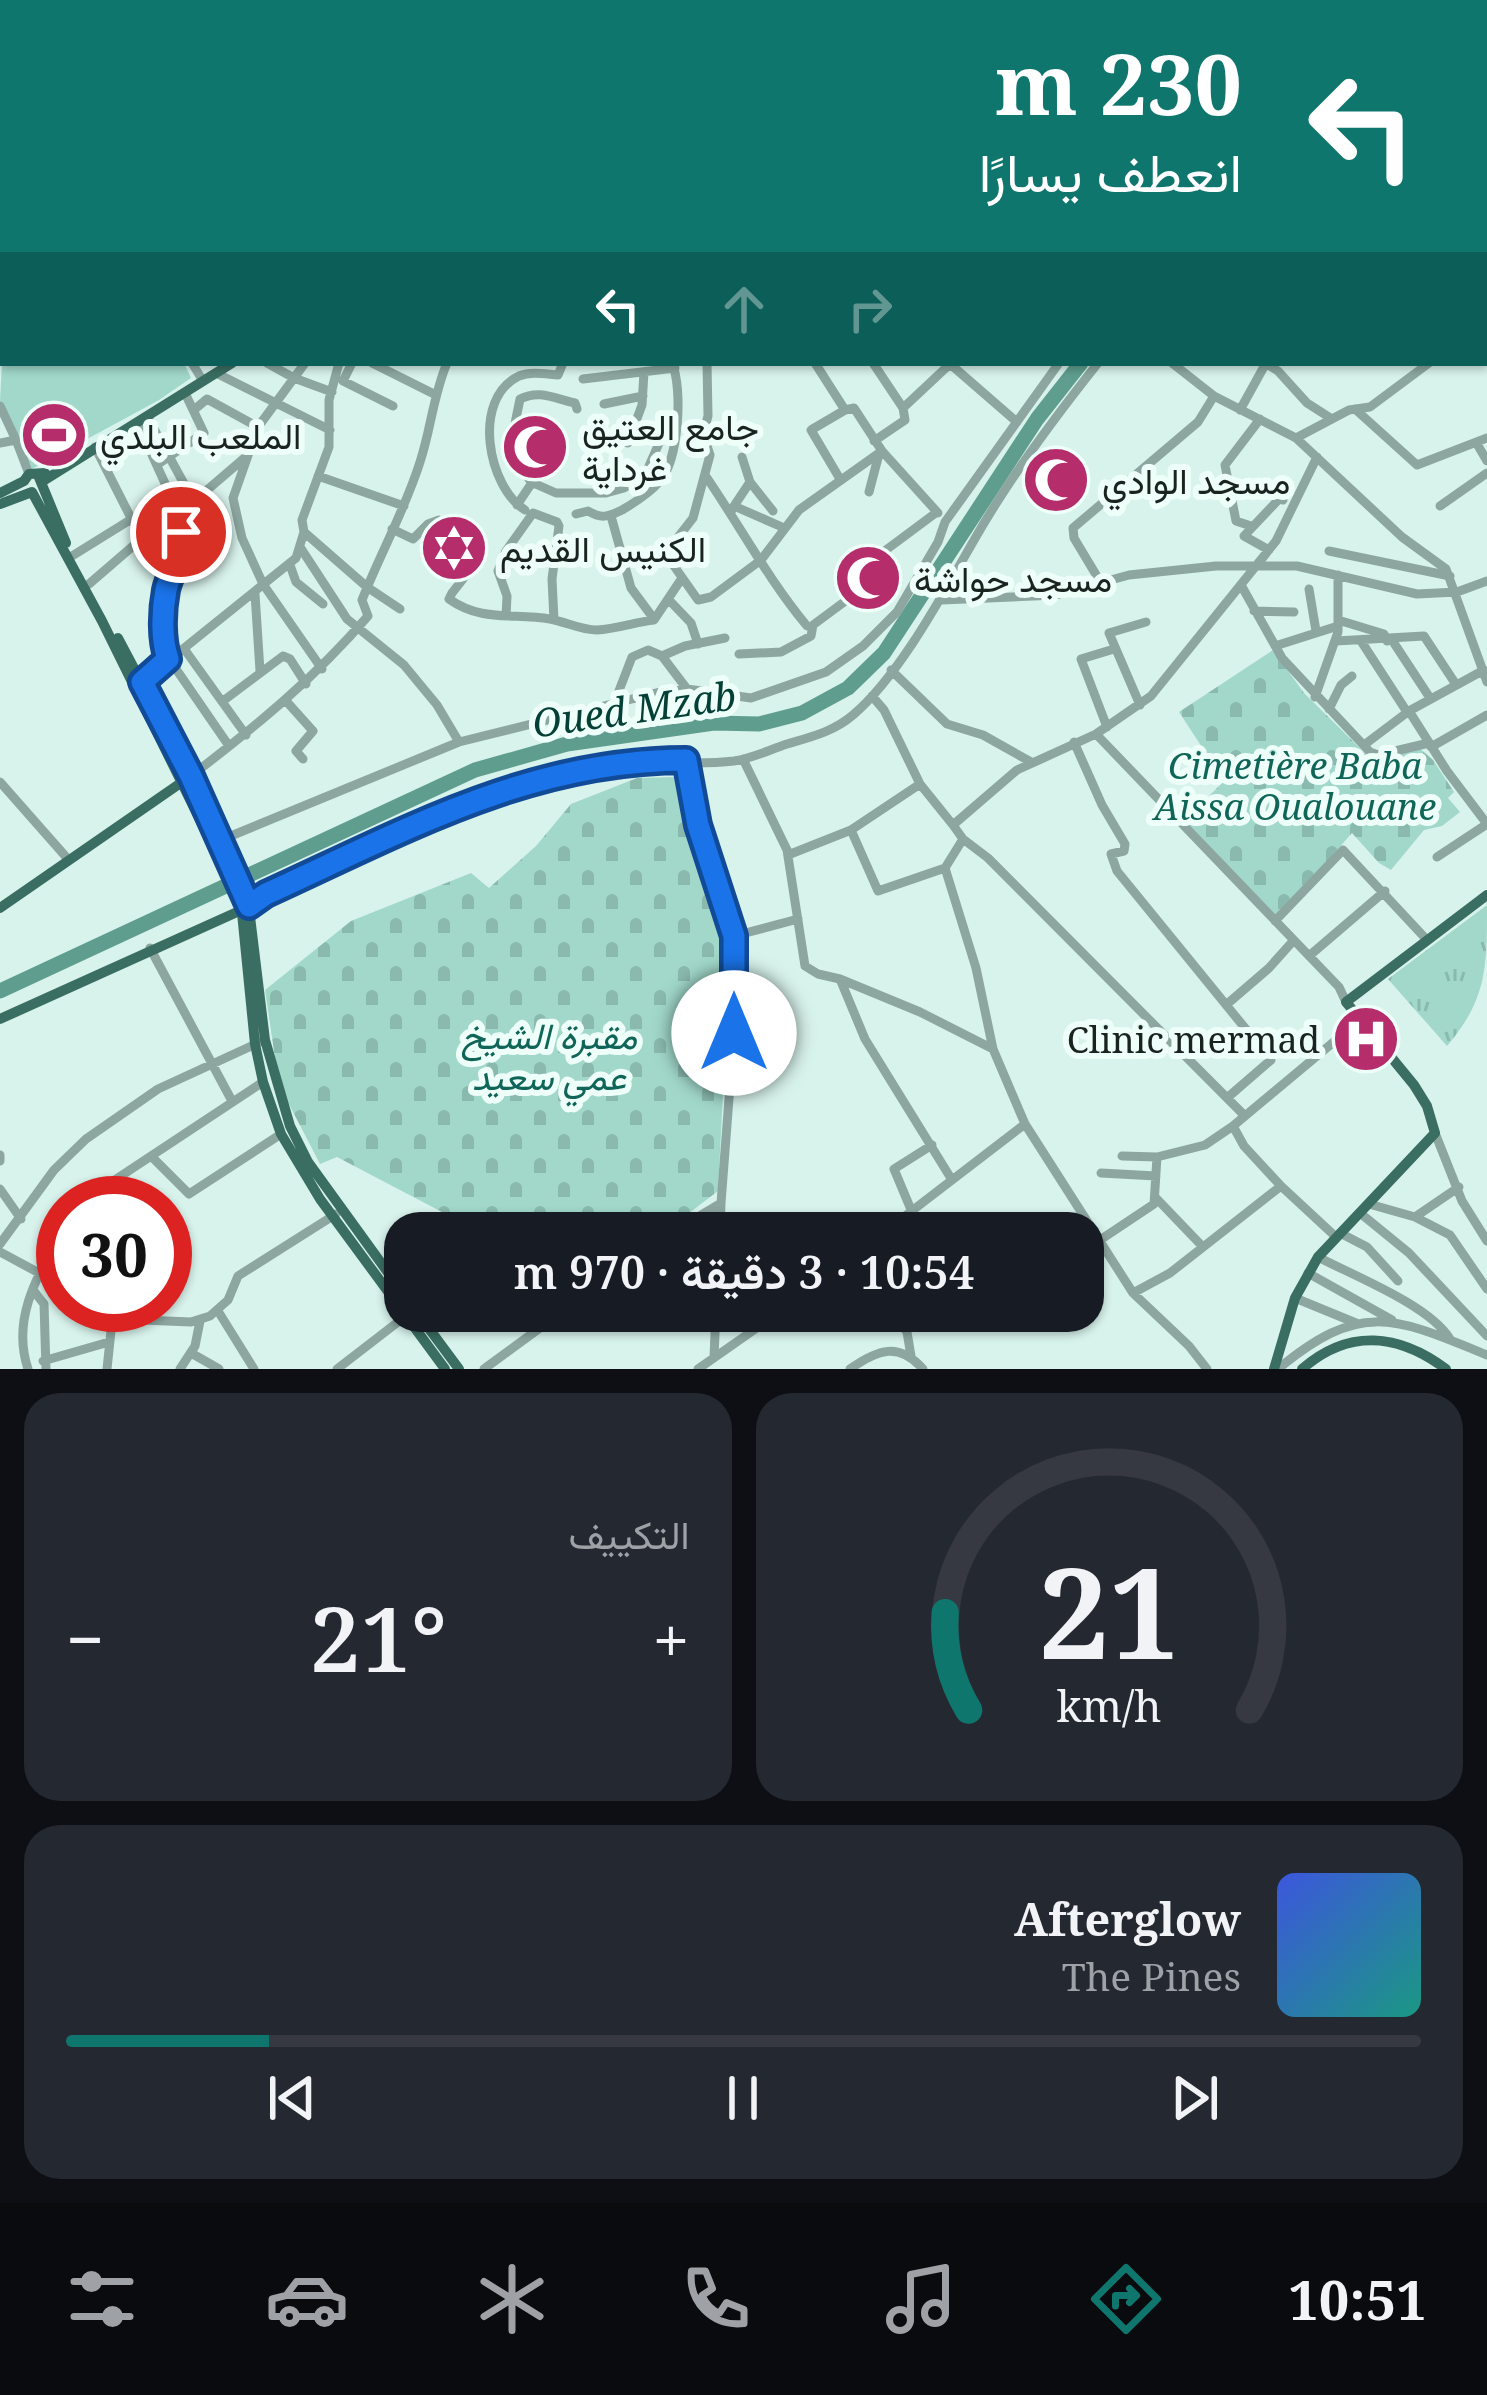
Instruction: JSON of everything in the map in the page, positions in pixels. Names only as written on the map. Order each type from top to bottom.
[{"type":"main road","points":[[0,504],[228,366]]},
{"type":"main road","points":[[0,493],[34,483]]},
{"type":"main road","points":[[34,483],[142,682],[186,779]]},
{"type":"main road","points":[[34,483],[219,843],[245,905],[262,1082],[281,1134],[384,1276]]},
{"type":"main road","points":[[0,908],[186,779]]},
{"type":"main road","points":[[1276,1369],[1295,1298],[1318,1257],[1435,1133],[1414,1085],[1346,1002],[1487,896]]},
{"type":"main road","points":[[0,1019],[245,905]]},
{"type":"main road","points":[[260,1042],[297,1142],[337,1213],[384,1270]]},
{"type":"main road","points":[[426,1332],[452,1368]]},
{"type":"main road","points":[[1302,1369],[1335,1347],[1366,1341],[1404,1343],[1447,1369]]},
{"type":"street","points":[[194,366],[207,399],[258,427]]},
{"type":"street","points":[[142,682],[290,565],[300,547],[302,520],[329,447],[328,411],[338,366]]},
{"type":"street","points":[[351,366],[344,382],[393,406]]},
{"type":"street","points":[[378,366],[434,394]]},
{"type":"street","points":[[186,779],[287,702],[368,616],[362,604],[367,587],[422,458],[434,394],[446,366]]},
{"type":"street","points":[[550,456],[530,482],[521,507],[502,487],[494,466],[491,428],[495,404],[508,385],[521,375],[557,375],[561,366]]},
{"type":"street","points":[[576,514],[588,511],[601,518],[611,516],[663,477],[675,443],[679,409],[673,366],[583,379]]},
{"type":"street","points":[[707,366],[708,416],[703,434],[710,455],[693,518],[675,541],[674,566],[699,601],[712,597],[760,560],[782,527],[880,452]]},
{"type":"street","points":[[817,366],[845,410]]},
{"type":"street","points":[[874,441],[905,420],[903,409],[875,366]]},
{"type":"street","points":[[903,409],[947,366]]},
{"type":"street","points":[[951,366],[1017,422]]},
{"type":"street","points":[[219,843],[459,742],[615,701],[687,688],[751,698],[826,672],[897,612],[945,522],[1058,366]]},
{"type":"street","points":[[245,905],[476,800],[588,766],[742,759],[823,734],[843,722],[872,696],[942,600],[979,532],[1096,366]]},
{"type":"street","points":[[1176,366],[1214,396],[1296,438],[1402,537],[1437,561],[1457,592],[1487,682]]},
{"type":"street","points":[[1240,410],[1264,366]]},
{"type":"street","points":[[1269,366],[1307,403],[1332,419]]},
{"type":"street","points":[[1296,438],[1355,409],[1370,407],[1425,366]]},
{"type":"street","points":[[322,669],[263,584],[242,538],[233,498],[258,427],[299,368],[332,392]]},
{"type":"street","points":[[628,442],[643,396],[644,372]]},
{"type":"street","points":[[217,373],[330,430]]},
{"type":"street","points":[[163,461],[204,433],[185,392]]},
{"type":"street","points":[[577,410],[575,403],[555,396],[531,394],[520,399],[512,443],[530,482],[565,495],[610,492],[645,475],[660,441]]},
{"type":"street","points":[[604,404],[643,396]]},
{"type":"street","points":[[1101,583],[1072,528],[1198,422],[1214,396]]},
{"type":"street","points":[[195,409],[207,399]]},
{"type":"street","points":[[0,406],[34,483]]},
{"type":"street","points":[[840,479],[811,430],[854,408],[880,452],[945,522]]},
{"type":"street","points":[[1355,409],[1418,465],[1482,441],[1487,460]]},
{"type":"street","points":[[142,419],[163,461],[194,502]]},
{"type":"street","points":[[1251,526],[1237,524],[1225,465],[1260,419]]},
{"type":"street","points":[[0,443],[16,440]]},
{"type":"street","points":[[95,447],[166,588]]},
{"type":"street","points":[[72,556],[130,520],[194,502],[252,452]]},
{"type":"street","points":[[868,492],[880,452]]},
{"type":"street","points":[[742,457],[750,482],[773,511]]},
{"type":"street","points":[[953,825],[1031,761],[1096,734],[1140,705],[1269,550],[1317,457]]},
{"type":"street","points":[[163,461],[183,548],[166,588],[168,659],[230,746]]},
{"type":"street","points":[[1440,506],[1487,473]]},
{"type":"street","points":[[318,476],[404,506]]},
{"type":"street","points":[[705,476],[732,509],[768,578],[807,626]]},
{"type":"street","points":[[732,509],[750,482]]},
{"type":"street","points":[[1229,493],[1244,484],[1294,504]]},
{"type":"street","points":[[1269,550],[1245,538],[1280,498]]},
{"type":"street","points":[[88,584],[176,507]]},
{"type":"street","points":[[732,509],[782,527]]},
{"type":"street","points":[[740,654],[781,652],[811,636],[813,625],[863,588],[855,573],[937,512]]},
{"type":"street","points":[[506,616],[507,596],[498,572],[506,551],[533,513],[559,526],[552,579],[554,620]]},
{"type":"street","points":[[611,516],[631,588],[654,620]]},
{"type":"street","points":[[392,530],[413,539],[428,524],[440,520]]},
{"type":"street","points":[[304,532],[400,609]]},
{"type":"street","points":[[300,547],[347,619],[404,665],[437,705],[459,742]]},
{"type":"street","points":[[1329,551],[1450,576]]},
{"type":"street","points":[[481,556],[448,599],[477,616],[554,620],[598,630],[654,620],[682,578]]},
{"type":"street","points":[[290,565],[296,582],[323,604]]},
{"type":"street","points":[[942,600],[1056,595],[1177,568],[1297,566],[1418,594],[1457,592],[1487,581]]},
{"type":"street","points":[[1316,698],[1336,641],[1338,575]]},
{"type":"street","points":[[1241,585],[1275,646],[1316,698],[1378,754],[1430,745],[1487,715]]},
{"type":"street","points":[[1310,589],[1316,631]]},
{"type":"street","points":[[255,594],[260,671]]},
{"type":"street","points":[[670,600],[689,620],[698,644]]},
{"type":"street","points":[[1254,611],[1294,612]]},
{"type":"street","points":[[1140,705],[1110,632],[1146,622]]},
{"type":"street","points":[[1275,646],[1338,623],[1384,634],[1430,698]]},
{"type":"street","points":[[1336,641],[1424,636],[1455,683]]},
{"type":"street","points":[[662,656],[725,638]]},
{"type":"street","points":[[1361,641],[1487,824],[1437,857]]},
{"type":"street","points":[[1475,646],[1487,641]]},
{"type":"street","points":[[1107,727],[1081,661],[1086,655],[1114,649]]},
{"type":"street","points":[[185,650],[246,735]]},
{"type":"street","points":[[615,701],[630,658],[648,650],[662,656],[687,688]]},
{"type":"street","points":[[223,700],[287,656],[305,684]]},
{"type":"street","points":[[1364,745],[1408,711],[1485,669]]},
{"type":"street","points":[[891,670],[947,724],[983,735],[1031,761]]},
{"type":"street","points":[[1329,709],[1341,685],[1352,676]]},
{"type":"street","points":[[872,696],[884,710],[920,784],[963,839],[988,858],[1244,1114]]},
{"type":"street","points":[[287,702],[313,731],[296,751],[304,759]]},
{"type":"street","points":[[1096,734],[1339,987],[1346,1002]]},
{"type":"street","points":[[1074,742],[1126,846],[1124,851],[1112,852],[1117,871],[1271,1060],[1227,1098]]},
{"type":"street","points":[[742,759],[788,855],[806,966],[993,1049]]},
{"type":"street","points":[[686,760],[698,825],[734,936],[734,1033],[721,1212]]},
{"type":"street","points":[[0,782],[68,858]]},
{"type":"street","points":[[788,855],[851,830],[920,784]]},
{"type":"street","points":[[851,830],[878,891],[945,868],[963,839]]},
{"type":"street","points":[[1275,921],[1342,851],[1426,940]]},
{"type":"street","points":[[945,868],[976,968],[993,1049],[1025,1124],[1082,1212]]},
{"type":"street","points":[[1310,956],[1384,891]]},
{"type":"street","points":[[734,936],[798,919]]},
{"type":"street","points":[[1226,1005],[1294,940]]},
{"type":"street","points":[[150,948],[232,1101]]},
{"type":"street","points":[[840,979],[865,1039],[952,1180]]},
{"type":"street","points":[[1122,1156],[1157,1157],[1205,1145],[1360,1020]]},
{"type":"street","points":[[36,1271],[0,1248],[71,1151],[158,1089],[260,1042]]},
{"type":"street","points":[[121,1176],[262,1082]]},
{"type":"street","points":[[932,1145],[893,1171],[912,1212],[1025,1124]]},
{"type":"street","points":[[1233,1126],[1244,1146],[1281,1186],[1338,1235],[1367,1246],[1398,1281]]},
{"type":"street","points":[[1435,1133],[1462,1201],[1487,1241]]},
{"type":"street","points":[[151,1156],[189,1193],[281,1134]]},
{"type":"street","points":[[1104,1237],[1150,1208],[1156,1198],[1157,1157]]},
{"type":"street","points":[[1102,1173],[1156,1175]]},
{"type":"street","points":[[1133,1293],[1163,1278],[1281,1186]]},
{"type":"street","points":[[1415,1217],[1459,1187]]},
{"type":"street","points":[[0,1189],[21,1219]]},
{"type":"street","points":[[1156,1198],[1203,1247]]},
{"type":"street","points":[[707,1212],[722,1203]]},
{"type":"street","points":[[1365,1208],[1415,1217],[1454,1238],[1487,1288]]},
{"type":"street","points":[[1365,1208],[1487,1336]]},
{"type":"street","points":[[107,1369],[112,1326],[118,1319],[200,1321],[218,1311],[232,1294],[238,1276],[337,1213]]},
{"type":"street","points":[[1104,1246],[1133,1293],[1207,1369]]},
{"type":"street","points":[[1318,1257],[1394,1297],[1441,1327],[1450,1340]]},
{"type":"street","points":[[1308,1273],[1398,1324]]},
{"type":"street","points":[[24,1368],[20,1334],[36,1283]]},
{"type":"street","points":[[33,1290],[44,1304],[45,1365],[110,1342]]},
{"type":"street","points":[[1295,1298],[1356,1323]]},
{"type":"street","points":[[218,1311],[254,1369]]},
{"type":"street","points":[[1276,1369],[1312,1341],[1356,1323],[1384,1320],[1487,1355]]},
{"type":"street","points":[[180,1369],[191,1353],[200,1321]]},
{"type":"street","points":[[338,1369],[387,1332]]},
{"type":"street","points":[[484,1369],[534,1332]]},
{"type":"street","points":[[714,1357],[715,1332]]},
{"type":"street","points":[[698,1369],[750,1332]]},
{"type":"street","points":[[907,1332],[910,1355]]},
{"type":"street","points":[[850,1369],[880,1351],[898,1350],[923,1369]]},
{"type":"street","points":[[191,1353],[219,1369]]},
{"type":"green space","name":"الملعب البلدي","points":[[2,366],[185,366],[191,378],[32,469],[0,401]]},
{"type":"green space","name":"Cimetière Baba Aissa Oualouane","points":[[1273,650],[1304,693],[1370,758],[1417,746],[1433,760],[1454,792],[1448,798],[1460,812],[1442,826],[1424,830],[1391,870],[1352,833],[1277,918],[1185,820],[1224,781],[1179,712]]},
{"type":"green space","name":"مقبرة الشيخ عمي سعيد","points":[[675,777],[731,938],[718,1191],[690,1212],[442,1212],[337,1157],[320,1164],[279,1085],[265,990],[351,921],[471,873],[489,888],[536,846],[571,804],[637,778]]},
{"type":"green space","points":[[1487,905],[1482,981],[1470,1013],[1447,1046],[1388,979]]},
{"type":"waterway","name":"Oued Mzab","points":[[0,991],[475,770],[567,744],[714,723],[759,724],[802,713],[848,688],[884,653],[1037,419],[1079,366]]},
{"type":"place","name":"الملعب البلدي","points":[[54,435]]},
{"type":"place","name":"جامع العتيق غرداية","points":[[535,447]]},
{"type":"place","name":"مسجد الوادي","points":[[1056,480]]},
{"type":"place","name":"الكنيس القديم","points":[[454,548]]},
{"type":"place","name":"مسجد حواشة","points":[[868,578]]},
{"type":"place","name":"Clinic mermad","points":[[1366,1039]]},
{"type":"route","points":[[181,532],[183,548],[166,588],[168,659],[142,682],[191,776],[249,906],[454,807],[588,766],[686,760],[698,825],[734,936],[734,1033]]}]
